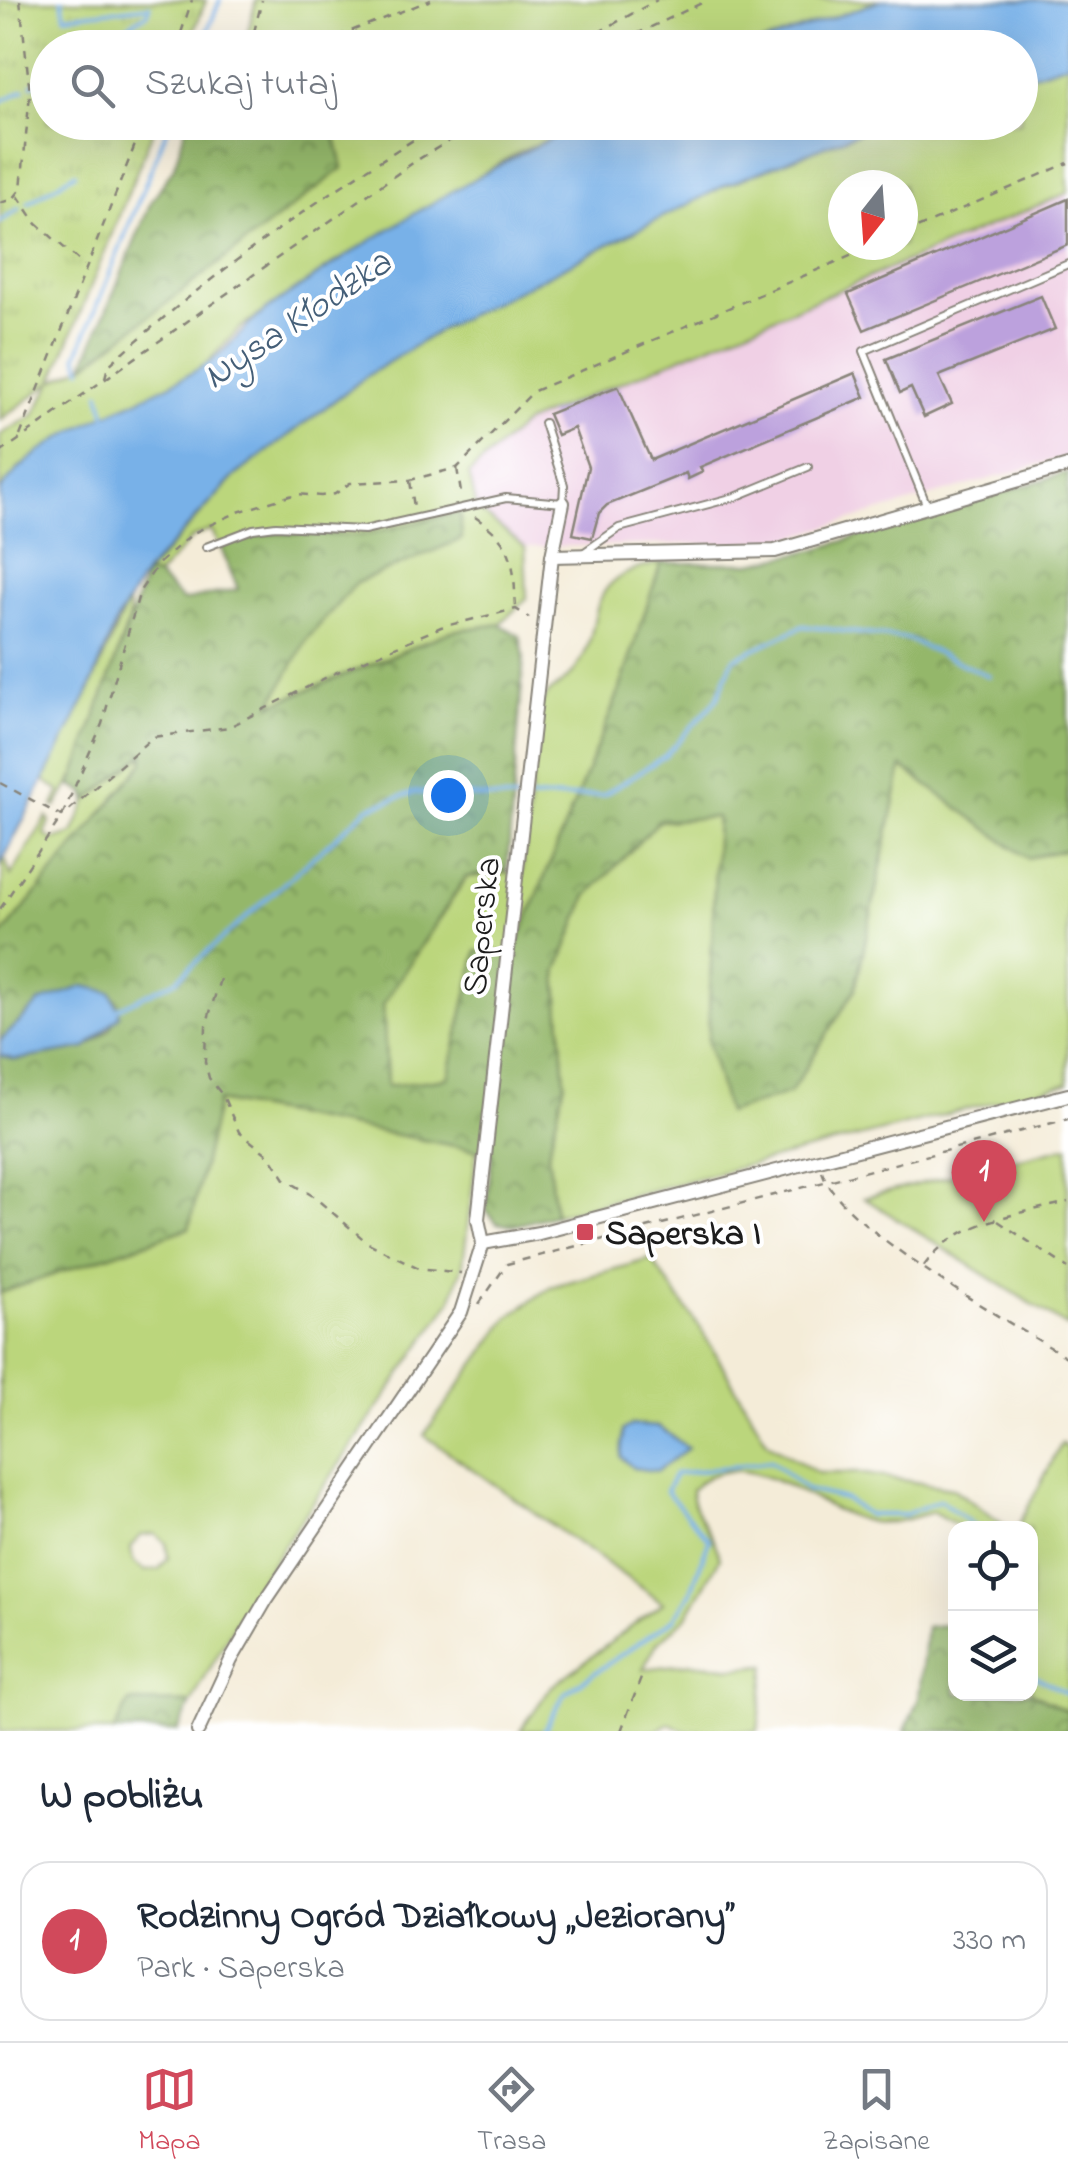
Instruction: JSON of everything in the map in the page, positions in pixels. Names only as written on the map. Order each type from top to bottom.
[{"type":"street","points":[[552,556],[759,553],[1068,466]]},
{"type":"street","name":"Saperska","points":[[198,1731],[230,1660],[266,1600],[461,1312],[483,1243],[478,1219],[552,556],[562,503]]},
{"type":"street","points":[[483,1243],[539,1233],[1068,1095]]},
{"type":"lane","points":[[928,508],[864,352],[1068,264]]},
{"type":"lane","points":[[206,547],[276,526],[364,530],[506,498],[562,503],[564,485],[544,423]]},
{"type":"lane","points":[[580,555],[619,528],[735,497],[808,468]]},
{"type":"path","points":[[0,203],[22,189],[30,93],[20,0]]},
{"type":"path","points":[[254,30],[262,0]]},
{"type":"path","points":[[354,30],[431,0]]},
{"type":"path","points":[[603,30],[657,0]]},
{"type":"path","points":[[646,30],[708,0]]},
{"type":"path","points":[[182,30],[191,1]]},
{"type":"path","points":[[20,438],[137,140]]},
{"type":"path","points":[[105,378],[108,366],[170,310],[359,172],[413,140]]},
{"type":"path","points":[[0,452],[450,140]]},
{"type":"path","points":[[918,228],[1068,163]]},
{"type":"path","points":[[17,195],[26,210],[85,266]]},
{"type":"path","points":[[0,909],[62,816],[102,724],[140,592],[158,564],[193,533],[238,512],[296,494],[335,494],[350,483],[410,480],[457,468],[534,390],[841,260]]},
{"type":"path","points":[[457,468],[465,506],[510,549],[516,610]]},
{"type":"path","points":[[410,480],[409,500],[419,517]]},
{"type":"path","points":[[62,816],[153,737],[229,727],[335,673],[441,627],[516,610],[545,624]]},
{"type":"path","points":[[0,783],[62,816]]},
{"type":"path","points":[[220,979],[206,1026],[205,1062],[209,1078],[238,1132],[271,1157],[285,1180],[313,1196],[368,1243],[418,1268],[472,1275]]},
{"type":"path","points":[[461,1312],[475,1310],[507,1264],[1068,1119]]},
{"type":"path","points":[[819,1158],[825,1182],[856,1218],[1068,1358]]},
{"type":"path","points":[[924,1266],[938,1246],[962,1230],[1068,1202]]},
{"type":"path","points":[[996,1220],[1068,1268]]},
{"type":"path","points":[[621,1731],[643,1673]]},
{"type":"shaded area","points":[[1068,193],[1068,456],[789,538],[736,543],[525,547],[477,509],[469,474],[525,423],[910,260],[918,260],[918,257]]},
{"type":"green space","points":[[0,0],[206,0],[195,30],[30,30],[30,140],[149,140],[53,381],[0,420]]},
{"type":"green space","points":[[256,0],[882,0],[799,30],[248,30]]},
{"type":"green space","points":[[1068,63],[1068,193],[918,257],[918,170],[828,170],[828,260],[910,260],[525,423],[469,474],[477,509],[525,547],[527,598],[500,624],[452,631],[270,706],[307,639],[356,583],[461,539],[460,513],[361,535],[268,533],[220,546],[211,530],[193,537],[157,576],[146,574],[235,476],[368,375],[445,327],[726,185],[840,140],[1038,140],[1038,73]]},
{"type":"green space","points":[[182,140],[336,140],[343,168],[83,367],[151,202],[174,167]]},
{"type":"green space","points":[[336,140],[547,140],[515,154],[336,262],[240,328],[203,367],[42,452],[20,467],[0,491],[0,435],[34,415],[53,381],[83,366],[343,168]]},
{"type":"green space","points":[[1068,472],[1068,849],[1027,858],[902,767],[855,990],[790,1093],[727,1113],[708,1042],[717,817],[659,821],[587,896],[557,972],[565,1082],[548,1153],[555,1215],[512,1226],[497,1223],[486,1210],[492,1153],[218,1101],[189,1228],[0,1293],[0,1055],[16,1060],[86,1048],[110,1029],[119,1009],[111,992],[28,1013],[0,1041],[0,938],[144,762],[143,755],[87,801],[85,792],[71,786],[146,574],[157,576],[183,601],[238,589],[220,546],[268,533],[361,535],[460,512],[462,539],[356,583],[307,639],[271,705],[452,631],[500,624],[520,636],[524,656],[507,871],[466,877],[383,1004],[387,1086],[448,1078],[477,951],[514,953],[619,692],[661,563],[752,563],[818,549]]},
{"type":"green space","points":[[661,563],[619,692],[514,954],[477,952],[448,1078],[387,1086],[383,1004],[467,877],[522,872],[540,707],[583,658],[603,593],[614,581],[633,571]]},
{"type":"green space","points":[[128,601],[129,617],[84,760],[56,807],[53,806],[60,792],[43,779],[88,694]]},
{"type":"green space","points":[[144,754],[144,762],[0,938],[3,853],[11,876],[47,817],[50,821],[45,835],[53,840],[73,834],[87,801]]},
{"type":"green space","points":[[902,766],[1027,858],[1068,849],[1068,1083],[555,1215],[548,1153],[565,1082],[557,972],[587,896],[659,821],[717,817],[708,1041],[855,990]]},
{"type":"green space","points":[[217,1101],[477,1150],[463,1264],[451,1301],[254,1589],[191,1703],[130,1702],[114,1731],[0,1731],[0,1293],[189,1228]],"holes":[[[155,1534],[166,1543],[168,1558],[159,1569],[145,1571],[133,1562],[131,1548],[140,1536]]]},
{"type":"green space","points":[[1068,1146],[1068,1327],[864,1198]]},
{"type":"green space","points":[[651,1259],[701,1329],[768,1443],[818,1473],[859,1473],[952,1488],[998,1521],[949,1521],[933,1512],[895,1522],[871,1522],[756,1474],[733,1471],[711,1475],[691,1490],[720,1558],[686,1618],[657,1643],[643,1669],[692,1663],[734,1668],[766,1665],[758,1731],[685,1731],[669,1723],[656,1731],[520,1731],[551,1687],[663,1603],[424,1435],[509,1317],[550,1287]],"holes":[[[632,1425],[659,1427],[688,1448],[657,1471],[633,1468]]]},
{"type":"green space","points":[[1062,1443],[1068,1450],[1068,1712],[1038,1696],[1038,1521],[1021,1521]]},
{"type":"green space","points":[[948,1625],[948,1701],[1038,1701],[1038,1696],[1068,1712],[1068,1731],[905,1731],[919,1698],[926,1627]]},
{"type":"green space","points":[[129,1702],[191,1703],[178,1731],[114,1731]]},
{"type":"water","points":[[882,0],[1068,0],[1068,63],[1038,73],[1038,30],[799,30]]},
{"type":"water","name":"Nysa Kłodzka","points":[[549,140],[840,140],[726,185],[445,327],[368,375],[235,476],[145,573],[116,622],[88,694],[0,866],[0,491],[18,470],[65,435],[210,362],[269,308],[384,232]]},
{"type":"water","points":[[84,986],[111,992],[120,1015],[86,1048],[15,1060],[0,1055],[0,1041],[40,1002]]},
{"type":"water","points":[[632,1425],[659,1427],[688,1448],[657,1471],[633,1468],[621,1457],[623,1430]]},
{"type":"building","points":[[1068,199],[1068,245],[864,330],[848,294]]},
{"type":"building","points":[[1041,296],[1055,329],[939,376],[952,404],[924,417],[911,388],[900,393],[886,359]]},
{"type":"building","points":[[855,373],[865,397],[700,467],[703,472],[688,479],[686,473],[607,505],[599,513],[592,538],[573,534],[588,467],[574,428],[557,435],[548,414],[618,386],[651,460]]},
{"type":"waterway","points":[[62,0],[65,16],[150,6],[148,13],[121,30]]},
{"type":"waterway","points":[[208,30],[220,0]]},
{"type":"waterway","points":[[0,102],[24,90]]},
{"type":"waterway","points":[[82,369],[77,356],[163,140]]},
{"type":"waterway","points":[[28,203],[75,173]]},
{"type":"waterway","points":[[0,222],[20,208]]},
{"type":"waterway","points":[[100,393],[106,417]]},
{"type":"waterway","points":[[529,799],[603,795],[665,756],[717,699],[733,659],[803,626],[907,639],[989,676]]},
{"type":"waterway","points":[[115,1010],[176,980],[368,808],[415,792],[519,800]]},
{"type":"waterway","points":[[544,1731],[565,1693],[674,1619],[690,1594],[709,1540],[666,1491],[675,1474],[771,1461],[807,1490],[845,1499],[869,1515],[904,1515],[940,1500],[968,1521]]},
{"type":"waterway","points":[[1038,1677],[1068,1694]]},
{"type":"place","name":"Rodzinny Ogród Działkowy „Jeziorany”","points":[[984,1222]]},
{"type":"place","name":"Saperska I","points":[[585,1232]]}]
